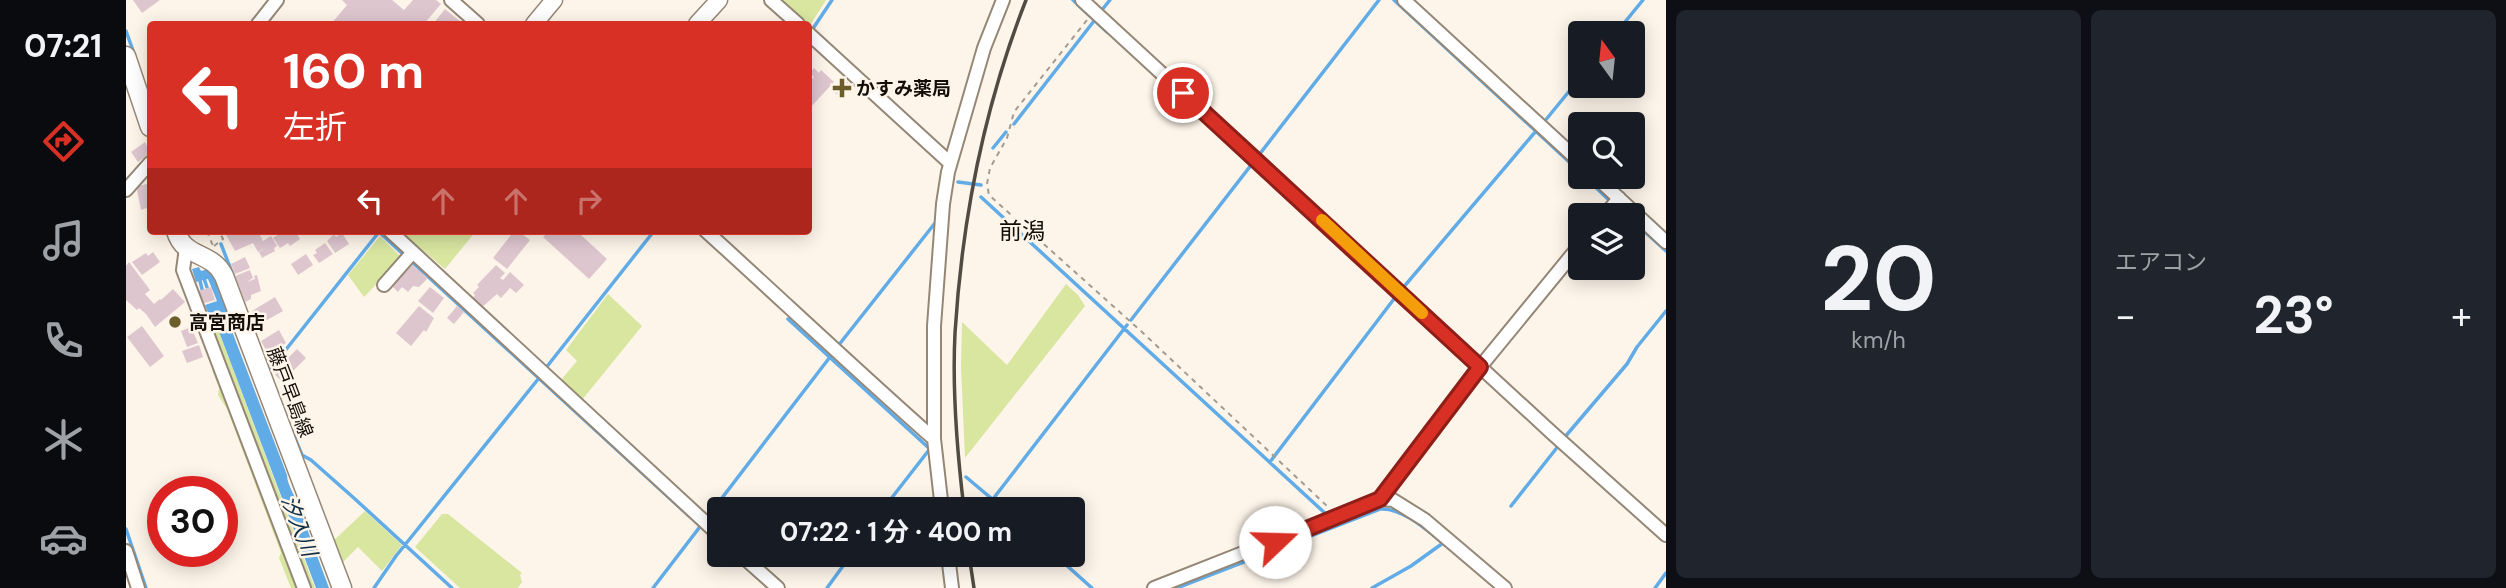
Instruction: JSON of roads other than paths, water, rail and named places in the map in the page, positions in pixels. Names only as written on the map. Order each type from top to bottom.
[{"type":"main road","points":[[126,56],[147,118]]},
{"type":"main road","name":"藤戸早島線","points":[[177,235],[186,248],[212,260],[223,276],[342,588]]},
{"type":"street","points":[[260,21],[277,0]]},
{"type":"street","points":[[451,0],[475,21]]},
{"type":"street","points":[[536,21],[554,0]]},
{"type":"street","points":[[699,21],[719,0]]},
{"type":"street","points":[[771,0],[796,21]]},
{"type":"street","points":[[941,497],[934,439],[934,326],[943,204],[949,167],[984,48],[1003,0]]},
{"type":"street","points":[[1082,0],[1256,159],[1478,369],[1666,535]]},
{"type":"street","points":[[1404,0],[1568,151]]},
{"type":"street","points":[[812,37],[949,167]]},
{"type":"street","points":[[126,190],[147,166]]},
{"type":"street","points":[[1609,189],[1666,242]]},
{"type":"street","points":[[1615,203],[1619,198]]},
{"type":"street","points":[[393,235],[410,256],[543,372],[707,524]]},
{"type":"street","points":[[710,235],[934,439]]},
{"type":"street","points":[[186,248],[183,270],[304,588]]},
{"type":"street","points":[[384,285],[410,256]]},
{"type":"street","points":[[1380,499],[1478,369],[1568,260]]},
{"type":"street","points":[[1154,588],[1167,586],[1380,499],[1394,500],[1425,520],[1505,588]]},
{"type":"street","points":[[126,551],[138,588]]},
{"type":"street","points":[[754,567],[778,588]]},
{"type":"street","points":[[949,567],[952,588]]},
{"type":"water","name":"汐入川","points":[[199,267],[201,271],[208,269],[223,293],[228,321],[231,322],[230,326],[297,502],[298,512],[302,515],[329,588],[316,588],[218,329],[205,305],[217,301],[208,279],[196,282],[192,269]]},
{"type":"waterway","points":[[812,30],[832,0]]},
{"type":"waterway","points":[[1073,0],[1107,32]]},
{"type":"waterway","points":[[1101,11],[1110,0]]},
{"type":"waterway","points":[[1131,320],[1379,0]]},
{"type":"waterway","points":[[1394,0],[1568,161]]},
{"type":"waterway","points":[[1626,21],[1643,0]]},
{"type":"waterway","points":[[1014,124],[1094,21]]},
{"type":"waterway","points":[[126,31],[135,56]]},
{"type":"waterway","points":[[1544,122],[1568,93]]},
{"type":"waterway","points":[[1402,289],[1536,131]]},
{"type":"waterway","points":[[993,148],[1006,132]]},
{"type":"waterway","points":[[958,182],[981,185]]},
{"type":"waterway","points":[[1597,189],[1611,202]]},
{"type":"waterway","points":[[981,197],[1327,515]]},
{"type":"waterway","points":[[838,346],[939,218]]},
{"type":"waterway","points":[[1645,232],[1666,251]]},
{"type":"waterway","points":[[269,371],[377,235]]},
{"type":"waterway","points":[[382,235],[405,256]]},
{"type":"waterway","points":[[545,369],[651,235]]},
{"type":"waterway","points":[[221,244],[233,275]]},
{"type":"waterway","points":[[411,261],[689,516]]},
{"type":"waterway","points":[[203,276],[207,287]]},
{"type":"waterway","points":[[199,277],[202,289]]},
{"type":"waterway","points":[[1270,462],[1397,295]]},
{"type":"waterway","points":[[1564,438],[1627,364],[1666,311]]},
{"type":"waterway","points":[[788,319],[931,450]]},
{"type":"waterway","points":[[995,497],[1127,325]]},
{"type":"waterway","points":[[653,588],[830,357]]},
{"type":"waterway","points":[[374,588],[396,556],[539,378]]},
{"type":"waterway","points":[[291,429],[302,455],[355,499],[452,588]]},
{"type":"waterway","points":[[1511,506],[1559,445]]},
{"type":"waterway","points":[[892,497],[929,450]]},
{"type":"waterway","points":[[966,477],[990,497]]},
{"type":"waterway","points":[[1177,588],[1380,509],[1406,516],[1445,545]]},
{"type":"waterway","points":[[126,529],[146,588]]},
{"type":"waterway","points":[[1372,588],[1411,566],[1443,543]]},
{"type":"waterway","points":[[827,588],[842,567]]},
{"type":"waterway","points":[[1068,567],[1092,588]]},
{"type":"waterway","points":[[1655,588],[1666,573]]},
{"type":"railway","points":[[963,497],[954,377],[963,248],[987,122],[1011,40],[1026,0]]},
{"type":"railway","points":[[971,567],[974,588]]},
{"type":"place","name":"かすみ薬局","points":[[842,88]]},
{"type":"place","name":"高宮商店","points":[[175,322]]},
{"type":"district","name":"前潟","points":[[1022,231]]}]
